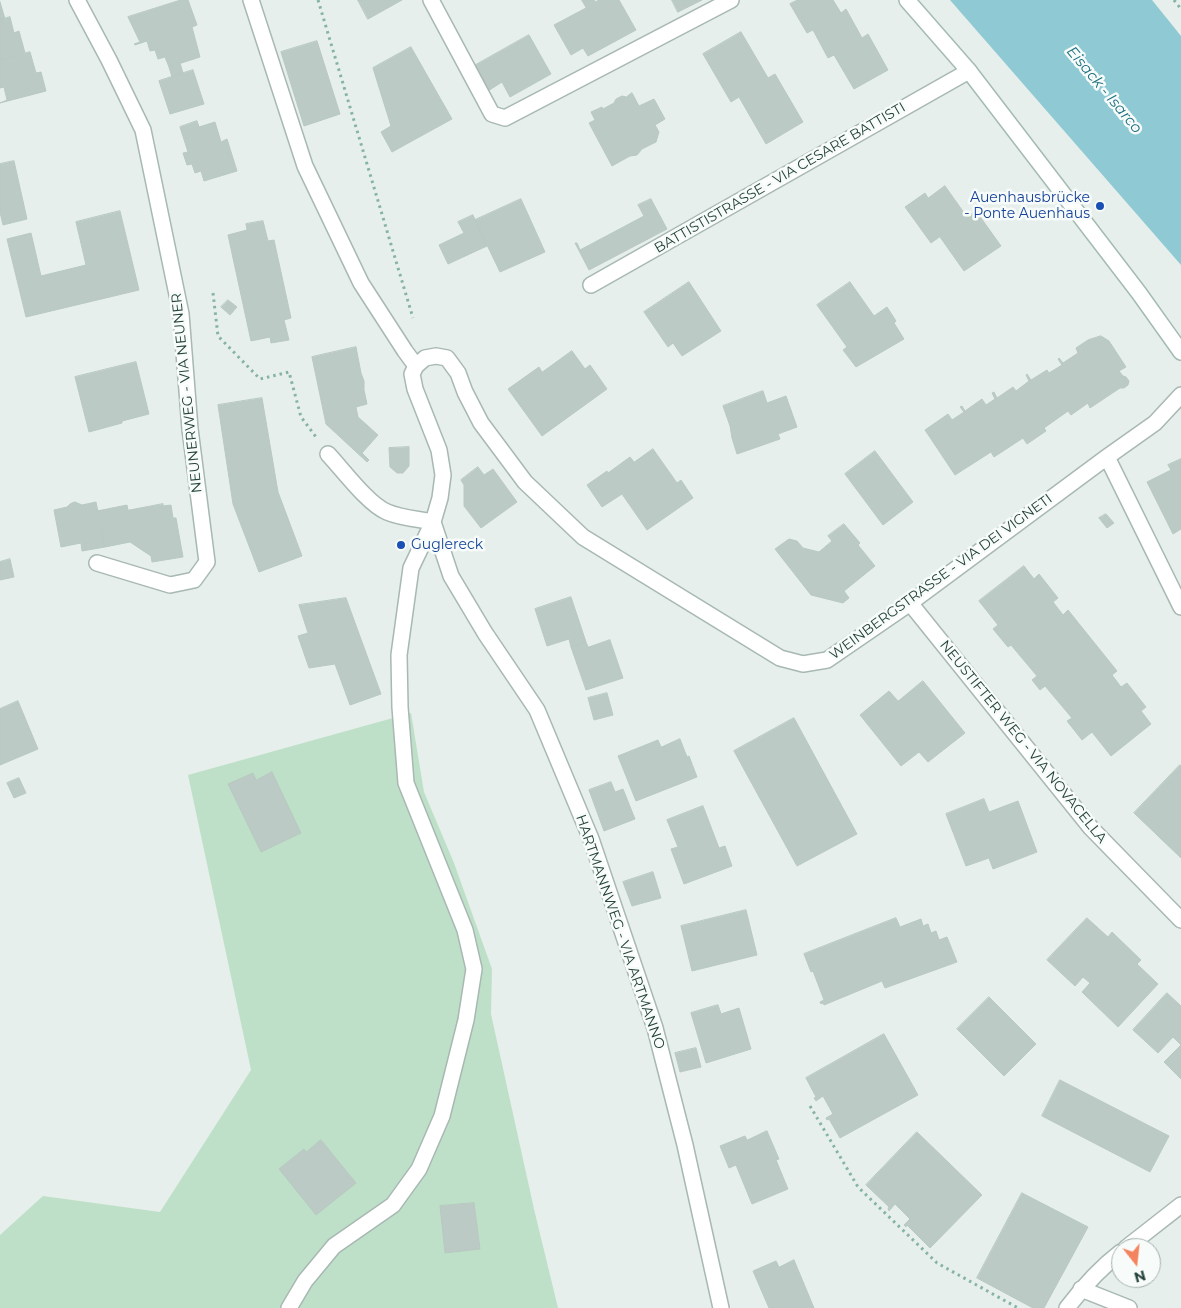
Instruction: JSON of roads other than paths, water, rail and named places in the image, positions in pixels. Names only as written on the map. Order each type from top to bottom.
[{"type":"street","name":"NEUNERWEG - VIA NEUNER","points":[[77,0],[143,130],[181,314],[190,429],[207,562],[194,580],[170,585],[97,563]]},
{"type":"street","points":[[251,0],[305,166],[362,283],[416,366],[412,374],[415,389],[439,450],[443,474],[440,498],[433,522],[411,568],[399,655],[400,707],[406,784],[465,930],[474,969],[466,1020],[442,1116],[419,1169],[393,1205],[334,1246],[305,1282],[289,1308]]},
{"type":"street","points":[[431,0],[492,114],[505,118],[731,0]]},
{"type":"street","points":[[907,0],[969,71],[1139,293],[1181,352]]},
{"type":"street","name":"BATTISTISTRASSE - VIA CESARE BATTISTI","points":[[591,286],[969,71]]},
{"type":"street","name":"WEINBERGSTRASSE - VIA DEI VIGNETI","points":[[416,366],[425,358],[436,356],[447,358],[458,373],[465,392],[481,423],[525,482],[583,537],[780,658],[804,664],[827,660],[910,603],[1155,423],[1181,396]]},
{"type":"street","points":[[328,454],[368,498],[386,511],[433,522]]},
{"type":"street","points":[[1107,457],[1181,607]]},
{"type":"street","name":"HARTMANNWEG - VIA ARTMANNO","points":[[433,522],[451,576],[485,633],[537,710],[591,839],[654,1028],[685,1144],[721,1308]]},
{"type":"street","name":"NEUSTIFTER WEG - VIA NOVACELLA","points":[[910,603],[1091,828],[1181,920]]},
{"type":"street","points":[[1139,1238],[1181,1205]]},
{"type":"street","points":[[1067,1308],[1081,1289],[1111,1259]]},
{"type":"street","points":[[1081,1289],[1129,1308]]},
{"type":"water","name":"Eisack - Isarco","points":[[950,0],[1152,0],[1181,36],[1181,265]]},
{"type":"place","name":"Auenhausbrücke - Ponte Auenhaus","points":[[1100,206]]},
{"type":"place","name":"Guglereck","points":[[401,545]]}]
